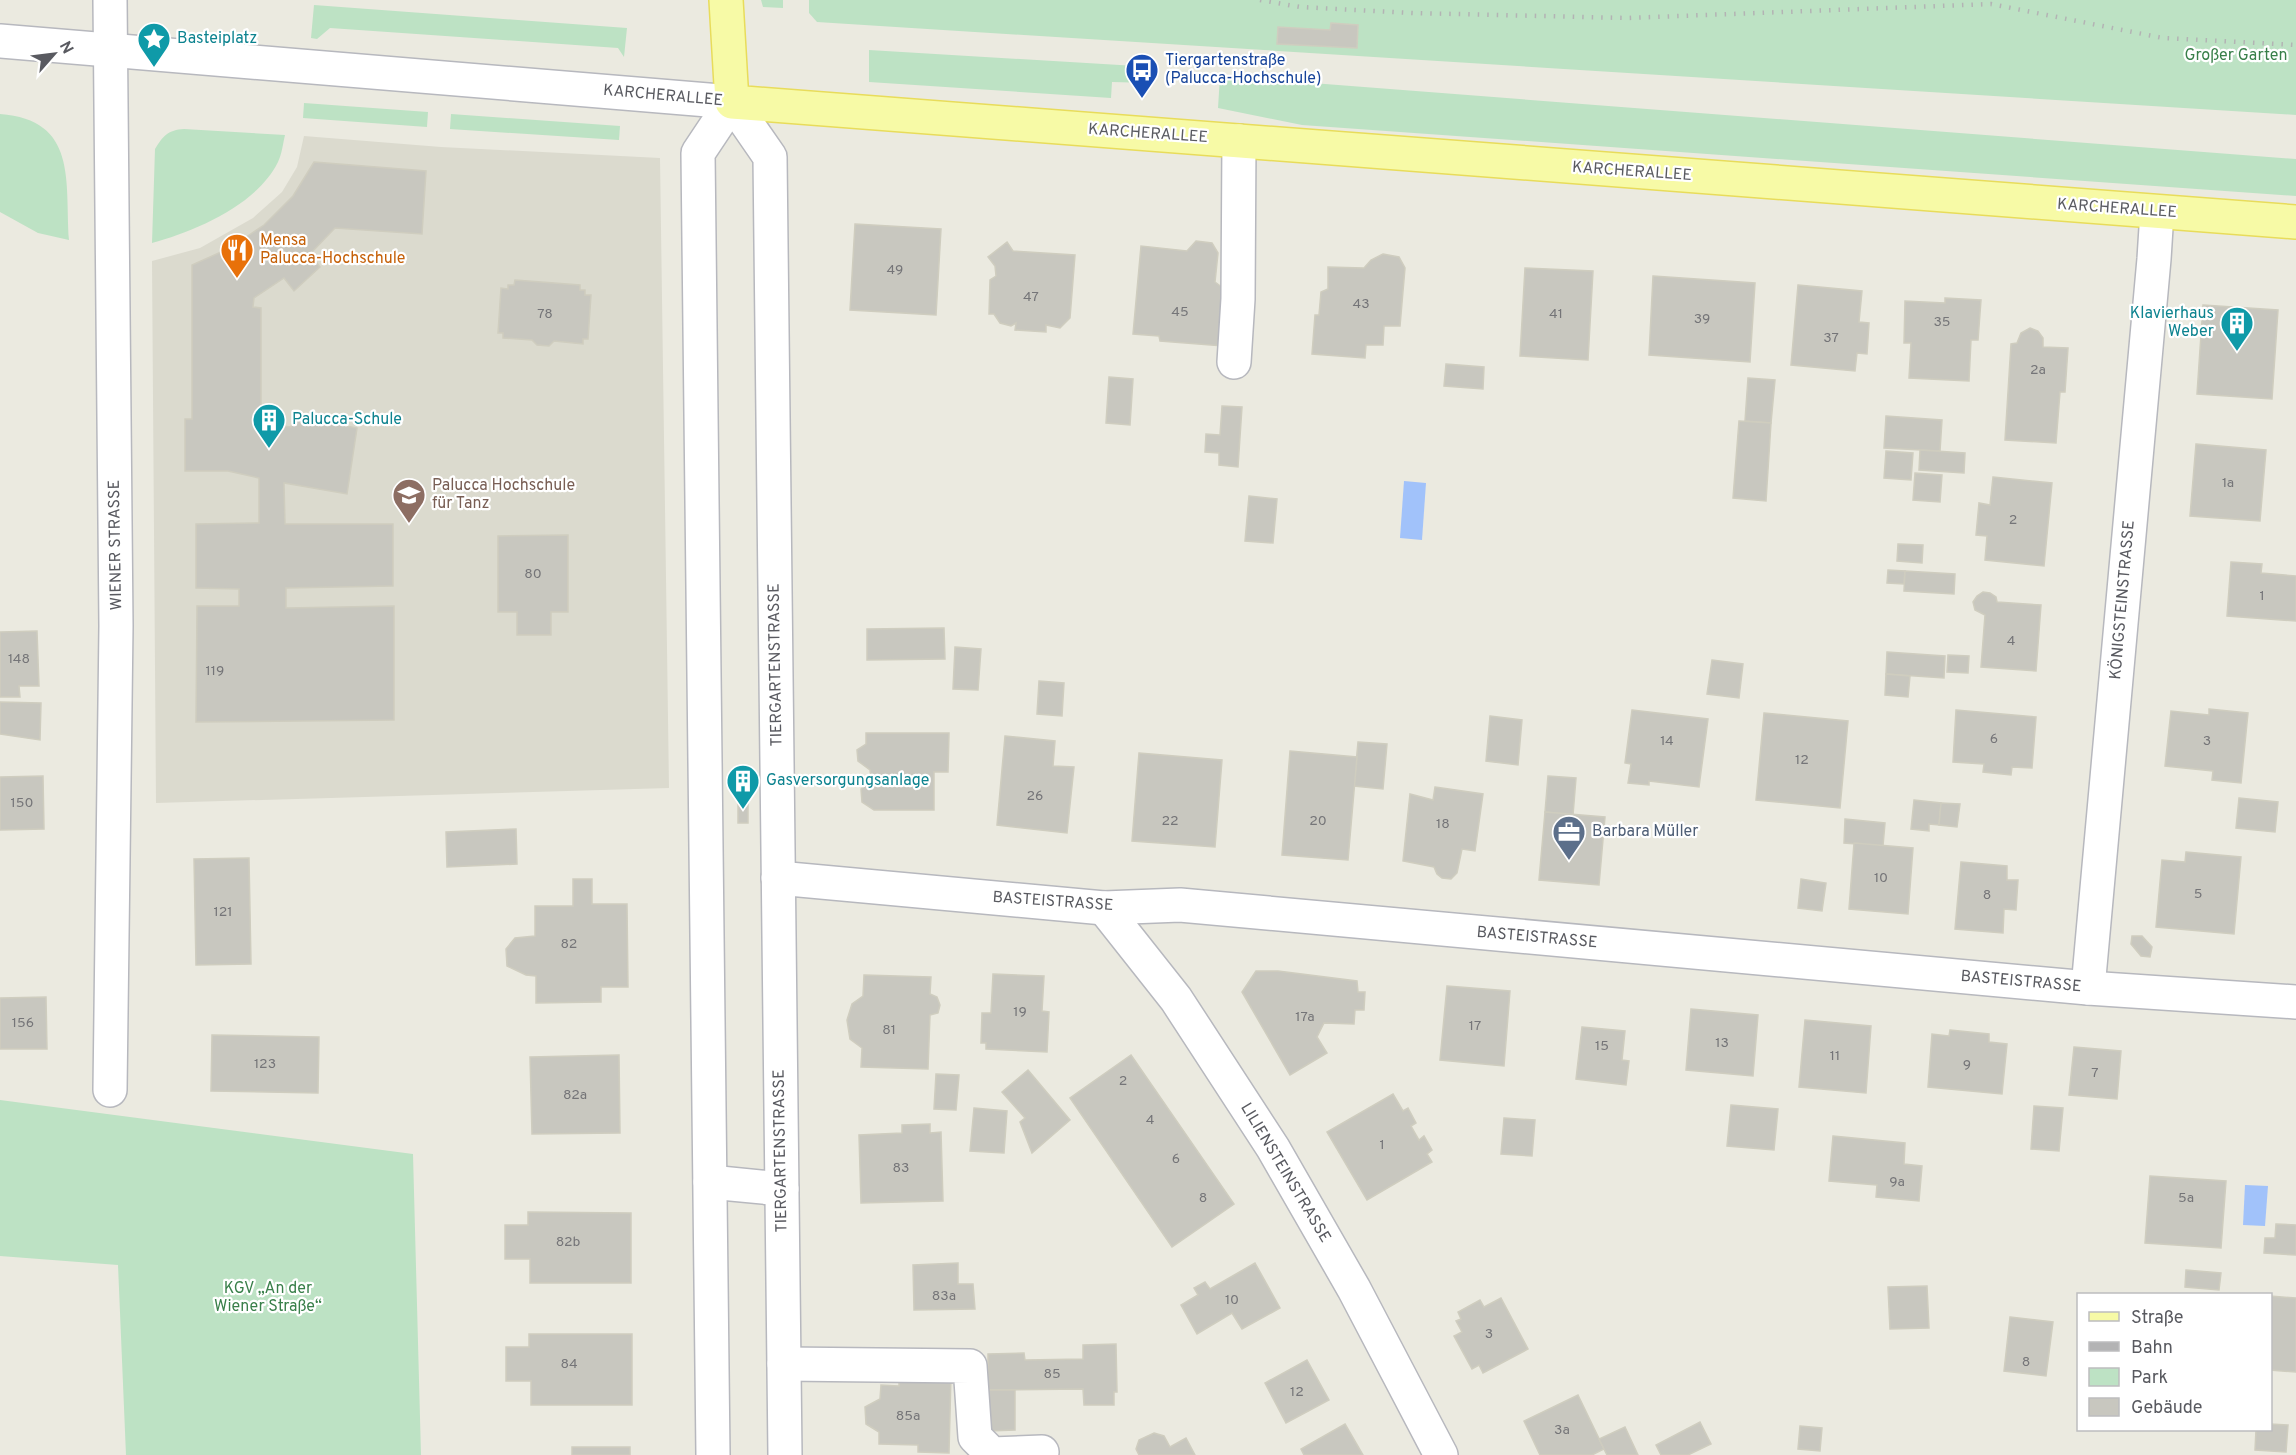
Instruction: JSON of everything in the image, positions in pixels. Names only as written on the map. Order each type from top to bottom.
[{"type":"main road","points":[[726,0],[732,102]]},
{"type":"main road","name":"KARCHERALLEE","points":[[732,102],[2296,222]]},
{"type":"street","name":"WIENER STRASSE","points":[[110,0],[116,626],[110,1090]]},
{"type":"street","name":"KARCHERALLEE","points":[[0,41],[732,102]]},
{"type":"street","name":"TIERGARTENSTRASSE","points":[[732,102],[770,157],[785,1455]]},
{"type":"street","points":[[713,1455],[698,153],[732,102]]},
{"type":"street","points":[[1234,362],[1238,299],[1239,141]]},
{"type":"street","name":"KÖNIGSTEINSTRASSE","points":[[2088,988],[2157,212]]},
{"type":"street","name":"BASTEISTRASSE","points":[[778,878],[1104,908],[1180,906],[2088,988],[2296,1002]]},
{"type":"street","name":"LILIENSTEINSTRASSE","points":[[1104,908],[1176,999],[1273,1149],[1354,1289],[1441,1455]]},
{"type":"street","points":[[710,1182],[782,1189]]},
{"type":"street","points":[[784,1364],[970,1366],[975,1437],[992,1454],[1042,1452]]},
{"type":"shaded area","name":"Palucca Hochschule für Tanz","points":[[304,136],[441,147],[660,158],[669,788],[156,803],[152,261],[200,248],[253,218],[282,192],[297,167]]},
{"type":"green space","points":[[761,0],[783,0],[783,8],[763,7]]},
{"type":"green space","name":"Großer Garten","points":[[809,0],[2296,0],[2296,115],[817,22],[809,13]]},
{"type":"green space","points":[[314,5],[627,28],[624,57],[618,48],[330,28],[317,39],[311,38]]},
{"type":"green space","points":[[869,50],[1153,67],[1150,83],[1112,82],[1111,98],[869,82]]},
{"type":"green space","points":[[1220,76],[2296,159],[2296,196],[1302,125],[1218,108]]},
{"type":"green space","points":[[304,103],[428,112],[427,127],[303,118]]},
{"type":"green space","points":[[0,114],[25,119],[43,128],[55,141],[62,157],[66,176],[69,240],[38,233],[0,212]]},
{"type":"green space","points":[[451,114],[620,126],[619,140],[450,129]]},
{"type":"green space","points":[[184,129],[285,135],[278,162],[256,191],[223,214],[205,223],[152,243],[155,149],[166,134]]},
{"type":"green space","name":"KGV „An der Wiener Straße“","points":[[0,1100],[413,1154],[421,1455],[126,1455],[118,1265],[0,1256]]},
{"type":"water","points":[[1404,481],[1426,483],[1422,540],[1400,538]]},
{"type":"water","points":[[2245,1185],[2268,1186],[2265,1226],[2243,1225]]},
{"type":"building","points":[[1331,23],[1358,25],[1357,48],[1277,44],[1278,27],[1330,30]]},
{"type":"building","name":"Palucca-Schule","points":[[314,162],[426,171],[422,234],[335,228],[310,254],[320,267],[294,291],[284,278],[254,298],[253,307],[261,308],[261,423],[291,427],[294,416],[357,428],[347,494],[284,483],[285,524],[393,524],[393,586],[286,588],[286,608],[394,606],[394,720],[196,722],[197,606],[239,606],[239,589],[196,588],[196,524],[259,523],[259,478],[228,471],[185,471],[185,419],[192,419],[192,265],[230,248],[264,225],[293,196]]},
{"type":"building","points":[[855,224],[941,229],[936,315],[850,310]]},
{"type":"building","points":[[1196,241],[1212,243],[1218,253],[1215,282],[1227,291],[1223,346],[1160,341],[1159,336],[1133,334],[1141,246],[1187,251]]},
{"type":"building","points":[[1007,242],[1013,251],[1075,255],[1070,318],[1060,328],[1046,325],[1046,332],[1015,330],[1016,323],[1011,326],[1000,323],[994,314],[989,314],[990,280],[996,276],[995,266],[988,257]]},
{"type":"building","points":[[1383,254],[1399,257],[1405,268],[1400,326],[1384,326],[1383,345],[1366,345],[1365,358],[1312,354],[1315,315],[1319,315],[1321,292],[1328,289],[1328,267],[1364,268],[1371,260]]},
{"type":"building","points":[[1525,268],[1593,271],[1588,360],[1520,356]]},
{"type":"building","points":[[1653,276],[1755,283],[1750,362],[1649,355]]},
{"type":"building","points":[[515,280],[580,285],[580,290],[585,290],[585,295],[591,295],[588,339],[583,339],[583,344],[554,341],[549,346],[537,345],[532,340],[503,338],[503,333],[498,333],[501,288],[508,289],[508,285],[514,285]]},
{"type":"building","points":[[1798,285],[1862,291],[1859,322],[1869,323],[1867,354],[1857,353],[1855,371],[1791,365]]},
{"type":"building","points":[[1945,298],[1981,300],[1978,340],[1971,340],[1969,381],[1909,378],[1911,343],[1904,343],[1905,301],[1945,303]]},
{"type":"building","name":"Klavierhaus Weber","points":[[2203,305],[2278,310],[2272,399],[2197,394]]},
{"type":"building","points":[[2030,328],[2038,331],[2043,338],[2043,347],[2068,348],[2065,392],[2060,392],[2056,443],[2005,440],[2011,344],[2017,343],[2021,333]]},
{"type":"building","points":[[1446,364],[1484,367],[1483,389],[1444,386]]},
{"type":"building","points":[[1109,377],[1133,379],[1130,425],[1106,423]]},
{"type":"building","points":[[1748,378],[1775,380],[1771,423],[1745,421]]},
{"type":"building","points":[[1222,406],[1242,407],[1238,467],[1219,465],[1219,453],[1205,452],[1206,434],[1220,435]]},
{"type":"building","points":[[1886,416],[1942,420],[1940,451],[1884,448]]},
{"type":"building","points":[[1739,421],[1771,423],[1766,501],[1733,498]]},
{"type":"building","points":[[2196,444],[2266,450],[2260,521],[2190,516]]},
{"type":"building","points":[[1920,450],[1965,453],[1964,473],[1919,470]]},
{"type":"building","points":[[1886,451],[1913,453],[1911,480],[1884,478]]},
{"type":"building","points":[[1915,473],[1942,475],[1940,502],[1913,500]]},
{"type":"building","points":[[1993,477],[2052,483],[2044,566],[1985,560],[1987,536],[1976,535],[1979,503],[1990,505]]},
{"type":"building","points":[[1249,496],[1277,499],[1273,543],[1245,541]]},
{"type":"building","points":[[568,535],[568,612],[551,612],[551,635],[517,635],[517,612],[498,612],[498,536]]},
{"type":"building","points":[[1898,544],[1923,545],[1922,563],[1897,561]]},
{"type":"building","points":[[2231,562],[2262,564],[2261,573],[2296,576],[2296,621],[2227,616]]},
{"type":"building","points":[[1888,570],[1905,571],[1904,584],[1887,583]]},
{"type":"building","points":[[1905,571],[1955,574],[1954,594],[1904,591]]},
{"type":"building","points":[[1983,592],[1996,597],[1997,602],[2041,605],[2036,671],[1981,667],[1985,615],[1975,610],[1973,602]]},
{"type":"building","points":[[944,628],[945,659],[867,660],[867,629]]},
{"type":"building","points":[[37,631],[39,686],[19,686],[20,697],[0,697],[0,632]]},
{"type":"building","points":[[955,647],[981,649],[978,690],[953,689]]},
{"type":"building","points":[[1887,652],[1945,656],[1944,678],[1886,674]]},
{"type":"building","points":[[1948,655],[1969,656],[1968,673],[1947,672]]},
{"type":"building","points":[[1712,660],[1743,664],[1739,698],[1707,694]]},
{"type":"building","points":[[1886,674],[1910,676],[1908,697],[1885,695]]},
{"type":"building","points":[[1039,681],[1064,683],[1062,716],[1037,714]]},
{"type":"building","points":[[0,702],[41,703],[40,740],[0,734]]},
{"type":"building","points":[[2209,709],[2248,713],[2241,783],[2212,780],[2213,771],[2165,766],[2171,711],[2209,715]]},
{"type":"building","points":[[1632,710],[1708,719],[1699,787],[1649,781],[1649,785],[1628,783],[1631,764],[1625,763]]},
{"type":"building","points":[[1956,710],[2036,717],[2032,768],[2012,767],[2011,775],[1983,772],[1984,764],[1953,762]]},
{"type":"building","points":[[1764,713],[1848,721],[1840,808],[1756,800]]},
{"type":"building","points":[[1490,716],[1522,720],[1518,765],[1486,761]]},
{"type":"building","points":[[866,733],[949,733],[948,772],[934,772],[934,810],[874,810],[862,802],[861,789],[871,780],[870,770],[858,761],[857,750],[866,744]]},
{"type":"building","points":[[1005,736],[1055,741],[1053,766],[1074,767],[1067,833],[997,825]]},
{"type":"building","points":[[1358,742],[1387,744],[1383,789],[1354,786]]},
{"type":"building","points":[[1290,751],[1357,757],[1348,860],[1282,855]]},
{"type":"building","points":[[1139,753],[1222,760],[1215,847],[1132,841]]},
{"type":"building","points":[[43,776],[44,829],[0,830],[0,777]]},
{"type":"building","points":[[1548,776],[1576,778],[1573,815],[1545,812]]},
{"type":"building","points":[[1435,787],[1483,794],[1475,851],[1462,849],[1457,873],[1451,879],[1442,878],[1434,867],[1403,861],[1410,794],[1433,800]]},
{"type":"building","name":"Gasversorgungsanlage","points":[[738,798],[748,798],[748,823],[738,823]]},
{"type":"building","points":[[2239,798],[2278,802],[2275,832],[2236,828]]},
{"type":"building","points":[[1914,800],[1941,803],[1939,825],[1929,824],[1929,831],[1911,829]]},
{"type":"building","points":[[1941,803],[1960,804],[1957,827],[1939,825]]},
{"type":"building","points":[[1545,812],[1605,817],[1599,885],[1539,880]]},
{"type":"building","points":[[1845,819],[1885,823],[1883,846],[1844,843]]},
{"type":"building","points":[[516,829],[517,864],[447,867],[446,832]]},
{"type":"building","points":[[1854,843],[1913,848],[1908,914],[1849,909]]},
{"type":"building","points":[[2186,852],[2241,857],[2234,934],[2156,927],[2162,860],[2185,862]]},
{"type":"building","points":[[249,858],[251,964],[196,965],[194,859]]},
{"type":"building","points":[[1961,862],[2007,866],[2007,880],[2018,880],[2016,910],[2004,909],[2003,933],[1955,929]]},
{"type":"building","points":[[573,879],[592,879],[592,904],[627,904],[628,987],[601,987],[601,1002],[536,1003],[536,976],[526,975],[507,966],[506,949],[515,938],[535,936],[535,906],[573,906]]},
{"type":"building","points":[[1801,879],[1826,883],[1822,911],[1798,908]]},
{"type":"building","points":[[2132,936],[2142,936],[2152,947],[2150,957],[2141,956],[2131,944]]},
{"type":"building","points":[[1256,971],[1278,971],[1357,981],[1358,992],[1365,992],[1364,1010],[1355,1010],[1354,1024],[1324,1023],[1317,1037],[1327,1053],[1290,1075],[1242,992]]},
{"type":"building","points":[[993,974],[1044,976],[1042,1011],[1049,1012],[1047,1052],[986,1049],[986,1043],[981,1043],[982,1013],[991,1013]]},
{"type":"building","points":[[864,975],[931,977],[930,994],[937,997],[940,1005],[938,1013],[930,1015],[928,1069],[861,1067],[862,1048],[850,1039],[847,1020],[852,1004],[863,996]]},
{"type":"building","points":[[1447,986],[1510,991],[1504,1066],[1440,1060]]},
{"type":"building","points":[[46,997],[47,1049],[0,1049],[0,998]]},
{"type":"building","points":[[1691,1009],[1758,1015],[1753,1076],[1686,1070]]},
{"type":"building","points":[[1805,1020],[1871,1026],[1866,1093],[1799,1087]]},
{"type":"building","points":[[1582,1027],[1625,1031],[1622,1060],[1629,1061],[1626,1085],[1576,1079]]},
{"type":"building","points":[[1950,1030],[1989,1034],[1989,1042],[2007,1044],[2002,1094],[1928,1087],[1932,1034],[1949,1036]]},
{"type":"building","points":[[212,1035],[319,1037],[318,1093],[211,1091]]},
{"type":"building","points":[[2074,1047],[2121,1051],[2117,1099],[2069,1095]]},
{"type":"building","points":[[619,1055],[620,1133],[532,1134],[530,1057]]},
{"type":"building","points":[[1131,1055],[1234,1204],[1172,1247],[1070,1098]]},
{"type":"building","points":[[1028,1070],[1070,1120],[1032,1153],[1020,1122],[1025,1118],[1002,1092]]},
{"type":"building","points":[[936,1074],[959,1075],[956,1110],[934,1109]]},
{"type":"building","points":[[1393,1094],[1403,1111],[1408,1108],[1416,1123],[1411,1126],[1419,1140],[1424,1136],[1432,1150],[1427,1154],[1432,1162],[1367,1200],[1327,1132]]},
{"type":"building","points":[[1731,1105],[1778,1109],[1774,1150],[1727,1146]]},
{"type":"building","points":[[2034,1106],[2063,1108],[2059,1151],[2031,1149]]},
{"type":"building","points":[[974,1108],[1007,1111],[1004,1153],[970,1151]]},
{"type":"building","points":[[1504,1118],[1535,1120],[1532,1156],[1501,1154]]},
{"type":"building","points":[[930,1124],[930,1133],[941,1132],[943,1201],[861,1203],[859,1135],[902,1133],[902,1125]]},
{"type":"building","points":[[1833,1136],[1905,1143],[1904,1164],[1922,1166],[1919,1201],[1876,1197],[1877,1185],[1829,1181]]},
{"type":"building","points":[[2150,1176],[2226,1181],[2221,1248],[2145,1243]]},
{"type":"building","points":[[528,1212],[631,1213],[631,1283],[530,1283],[530,1259],[505,1259],[505,1225],[528,1225]]},
{"type":"building","points":[[2276,1224],[2296,1225],[2296,1255],[2264,1253],[2265,1238],[2275,1238]]},
{"type":"building","points":[[958,1263],[958,1284],[973,1284],[975,1309],[914,1310],[913,1265]]},
{"type":"building","points":[[1255,1263],[1280,1308],[1242,1329],[1232,1313],[1197,1334],[1181,1305],[1198,1295],[1194,1288],[1205,1282],[1210,1289]]},
{"type":"building","points":[[2186,1270],[2221,1273],[2219,1290],[2185,1287]]},
{"type":"building","points":[[1927,1286],[1929,1328],[1890,1329],[1888,1287]]},
{"type":"building","points":[[2272,1296],[2296,1298],[2296,1372],[2272,1370]]},
{"type":"building","points":[[1501,1298],[1528,1349],[1483,1373],[1479,1365],[1472,1369],[1454,1336],[1462,1332],[1456,1321],[1461,1319],[1458,1312],[1480,1300],[1484,1307]]},
{"type":"building","points":[[2010,1317],[2053,1322],[2046,1376],[2004,1371]]},
{"type":"building","points":[[529,1334],[632,1334],[632,1405],[531,1405],[531,1381],[506,1381],[506,1347],[529,1347]]},
{"type":"building","points":[[1116,1344],[1117,1392],[1114,1392],[1114,1405],[1084,1405],[1083,1389],[988,1390],[988,1354],[1024,1353],[1025,1360],[1083,1359],[1083,1345]]},
{"type":"building","points":[[1307,1360],[1329,1400],[1286,1423],[1265,1383]]},
{"type":"building","points":[[951,1375],[949,1453],[918,1452],[918,1445],[879,1444],[879,1432],[866,1424],[865,1407],[880,1399],[881,1385],[899,1386],[899,1377]]},
{"type":"building","points":[[988,1390],[1015,1390],[1015,1430],[989,1431]]},
{"type":"building","points":[[1578,1395],[1604,1449],[1592,1455],[1540,1455],[1524,1421]]},
{"type":"building","points":[[1700,1422],[1711,1444],[1688,1455],[1661,1455],[1656,1445]]},
{"type":"building","points":[[1345,1424],[1363,1455],[1304,1455],[1301,1449]]},
{"type":"building","points":[[2272,1424],[2288,1425],[2286,1452],[2255,1450],[2256,1431],[2272,1431]]},
{"type":"building","points":[[1800,1426],[1822,1428],[1820,1451],[1798,1449]]},
{"type":"building","points":[[1625,1427],[1638,1455],[1607,1455],[1599,1439]]},
{"type":"building","points":[[1154,1433],[1164,1436],[1170,1447],[1186,1438],[1195,1455],[1139,1455],[1136,1449],[1139,1440]]},
{"type":"building","points":[[572,1447],[630,1447],[630,1455],[572,1455]]},
{"type":"railway","points":[[1260,0],[1300,7],[1413,13],[1627,18],[1991,4],[2163,38],[2296,45]]},
{"type":"place","name":"Basteiplatz","points":[[154,68]]},
{"type":"place","name":"Tiergartenstraße (Palucca-Hochschule)","points":[[1142,99]]},
{"type":"place","name":"Mensa Palucca-Hochschule","points":[[237,279]]},
{"type":"place","name":"Klavierhaus Weber","points":[[2237,352]]},
{"type":"place","name":"Palucca-Schule","points":[[269,449]]},
{"type":"place","name":"Palucca Hochschule für Tanz","points":[[409,524]]},
{"type":"place","name":"Gasversorgungsanlage","points":[[743,810]]},
{"type":"place","name":"Barbara Müller","points":[[1569,861]]}]
